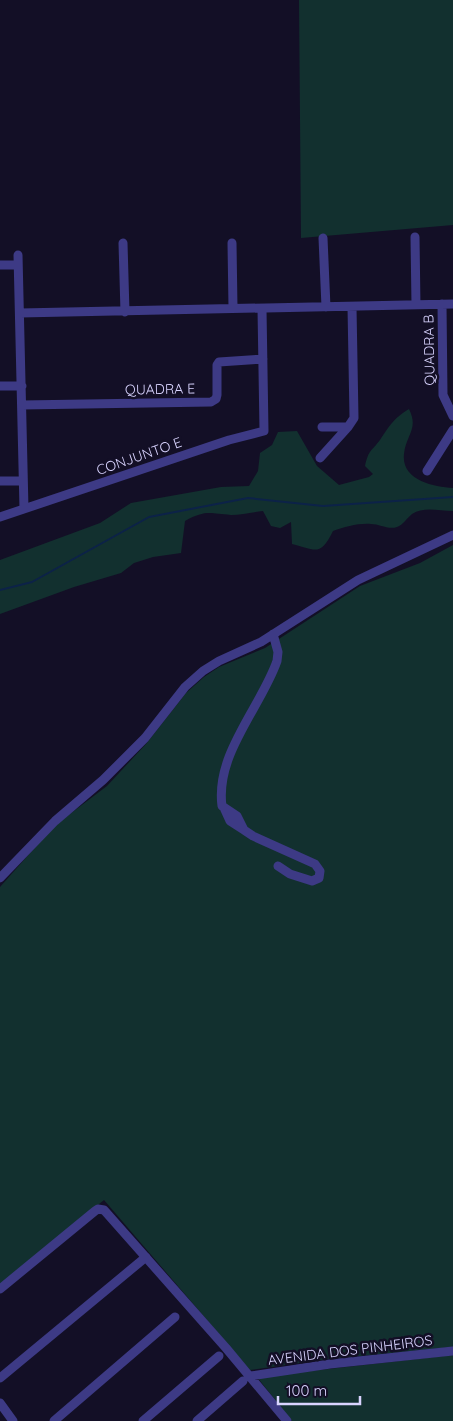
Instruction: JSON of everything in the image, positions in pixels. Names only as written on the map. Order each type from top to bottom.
[{"type":"street","points":[[415,237],[416,305]]},
{"type":"street","points":[[323,238],[326,307]]},
{"type":"street","points":[[123,243],[126,312]]},
{"type":"street","points":[[232,243],[233,308]]},
{"type":"street","points":[[0,265],[18,260],[24,509]]},
{"type":"street","name":"QUADRA B","points":[[442,304],[443,395],[453,416]]},
{"type":"street","points":[[20,314],[453,304]]},
{"type":"street","points":[[320,458],[354,418],[352,307]]},
{"type":"street","points":[[262,308],[263,359]]},
{"type":"street","name":"QUADRA E","points":[[22,405],[211,402],[217,395],[217,365],[219,362],[263,359]]},
{"type":"street","name":"CONJUNTO E","points":[[0,517],[229,440],[264,431],[263,359]]},
{"type":"street","points":[[0,386],[22,386]]},
{"type":"street","name":"QUADRA B","points":[[443,395],[453,391]]},
{"type":"street","points":[[322,427],[348,427]]},
{"type":"street","points":[[428,471],[453,430]]},
{"type":"street","points":[[0,481],[23,480]]},
{"type":"street","points":[[0,878],[55,821],[103,780],[145,738],[185,687],[203,671],[273,634],[358,580],[453,535]]},
{"type":"street","points":[[273,634],[278,652],[277,661],[233,748],[221,788],[222,806],[225,810],[237,816],[244,830],[315,864],[320,871],[319,878],[312,881],[290,874],[278,866]]},
{"type":"street","points":[[0,1288],[98,1209],[104,1210],[146,1257],[247,1379],[287,1421]]},
{"type":"street","points":[[0,1378],[146,1257]]},
{"type":"street","points":[[54,1421],[175,1317]]},
{"type":"street","name":"AVENIDA DOS PINHEIROS","points":[[247,1379],[330,1364],[453,1351]]},
{"type":"street","points":[[143,1421],[219,1356]]},
{"type":"street","points":[[197,1421],[247,1379]]},
{"type":"street","points":[[0,1403],[13,1421]]},
{"type":"green space","points":[[299,0],[453,0],[453,225],[301,238]]},
{"type":"green space","points":[[409,409],[413,422],[405,447],[404,463],[413,476],[420,480],[436,486],[453,488],[453,511],[422,510],[412,514],[401,525],[394,528],[366,524],[342,528],[333,531],[324,545],[317,550],[292,544],[291,522],[280,528],[271,526],[263,511],[235,515],[203,514],[185,521],[181,553],[153,557],[134,563],[121,573],[74,587],[0,614],[0,560],[100,523],[131,503],[221,487],[249,486],[258,471],[260,453],[272,445],[278,432],[297,431],[317,466],[339,485],[369,477],[373,474],[365,466],[369,453],[392,423]]},
{"type":"green space","points":[[453,545],[453,1347],[328,1359],[250,1370],[104,1200],[0,1285],[0,887],[54,826],[107,786],[146,744],[186,693],[204,677],[219,667],[265,648],[360,586],[420,563]]},
{"type":"green space","points":[[453,1355],[453,1421],[292,1421],[257,1377]]},
{"type":"waterway","points":[[0,590],[32,582],[149,517],[248,498],[323,506],[453,497]]}]
